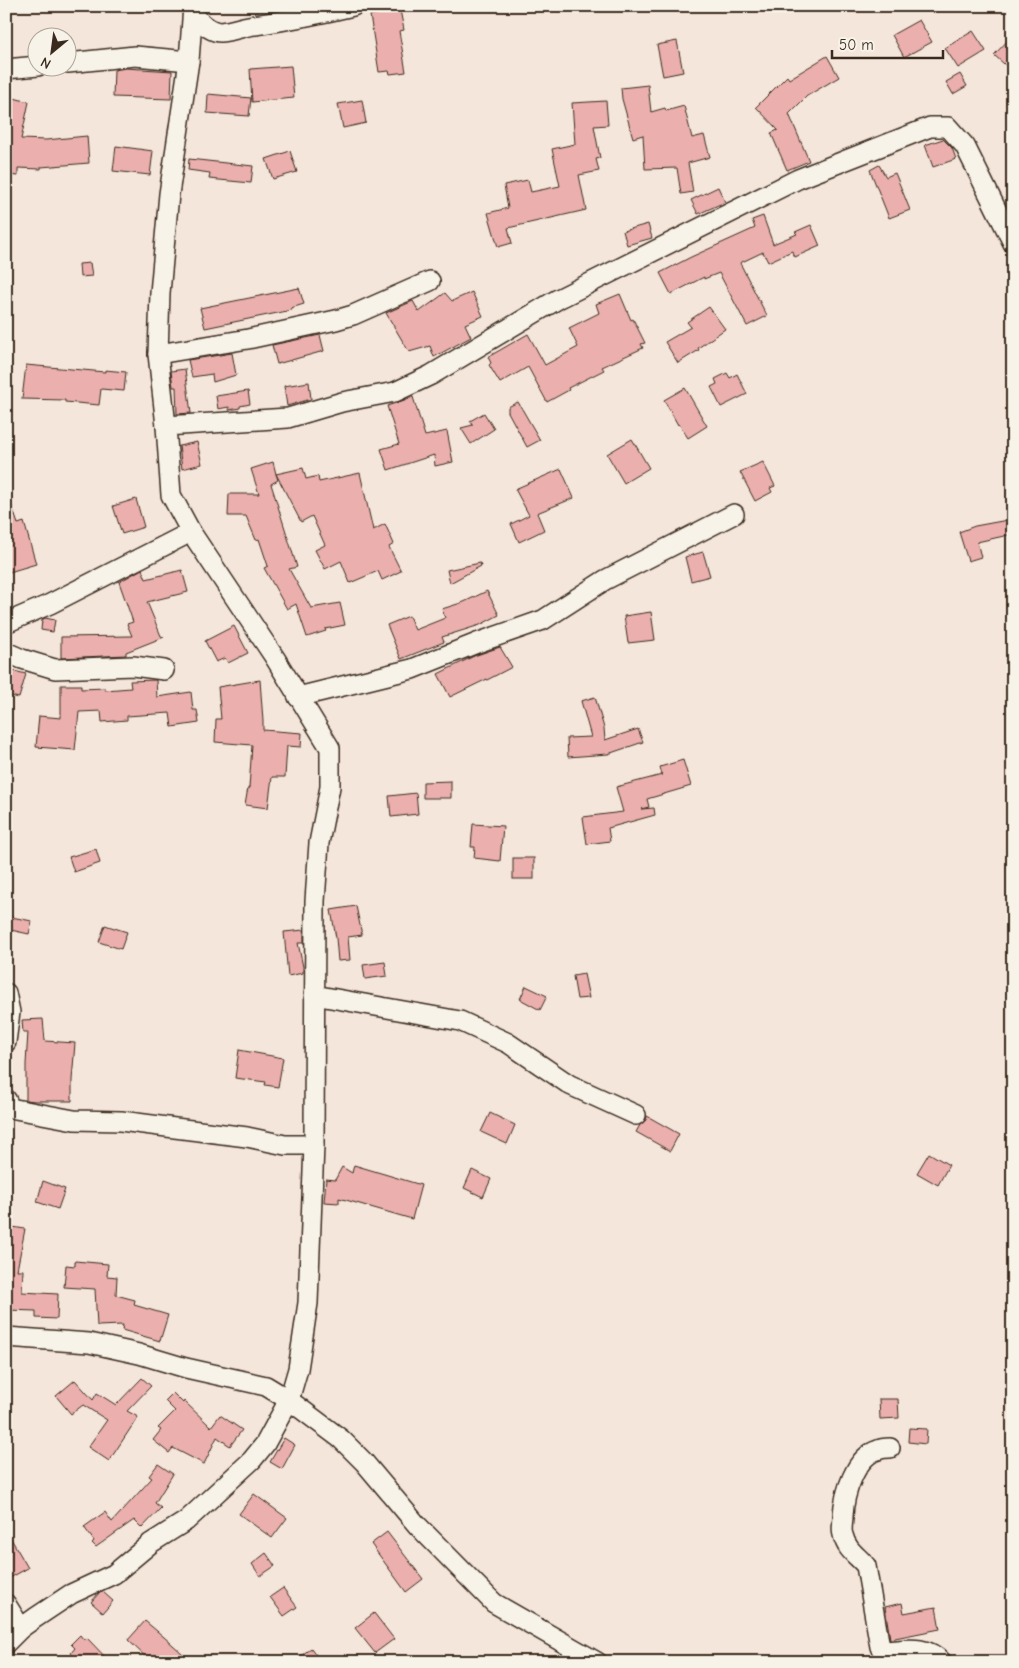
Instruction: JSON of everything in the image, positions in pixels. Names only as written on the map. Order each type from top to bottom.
[{"type":"street","points":[[193,10],[200,22],[212,30],[221,32],[304,18],[353,6]]},
{"type":"street","points":[[6,1644],[21,1628],[71,1594],[114,1574],[152,1543],[186,1521],[252,1460],[265,1444],[289,1400],[298,1369],[308,1303],[314,1145],[315,901],[319,843],[330,788],[330,748],[275,658],[191,532],[172,496],[158,354],[160,293],[169,194],[189,61],[193,10]]},
{"type":"street","points":[[78,62],[135,56],[189,61]]},
{"type":"street","points":[[6,69],[28,67]]},
{"type":"street","points":[[166,426],[288,418],[342,402],[395,392],[432,375],[558,299],[798,179],[930,127],[948,127],[966,146],[1013,243]]},
{"type":"street","points":[[158,354],[248,339],[336,320],[360,312],[430,281]]},
{"type":"street","points":[[298,697],[412,669],[543,620],[605,580],[734,514]]},
{"type":"street","points":[[6,623],[50,604],[191,532]]},
{"type":"street","points":[[6,652],[22,660],[55,669],[133,666],[164,670]]},
{"type":"street","points":[[6,994],[10,1012],[6,1042]]},
{"type":"street","points":[[314,995],[460,1021],[508,1043],[570,1085],[636,1115]]},
{"type":"street","points":[[6,1099],[10,1108],[74,1120],[121,1121],[247,1137],[284,1145],[314,1145]]},
{"type":"street","points":[[6,1336],[89,1343],[266,1386],[289,1400],[341,1439],[364,1462],[417,1525],[494,1603],[597,1662]]},
{"type":"street","points":[[890,1448],[877,1450],[863,1460],[854,1474],[844,1505],[842,1534],[850,1551],[866,1566],[880,1647],[884,1651],[909,1648],[929,1652],[942,1662]]},
{"type":"street","points":[[6,1604],[21,1628]]},
{"type":"building","points":[[400,10],[404,30],[399,31],[406,72],[390,74],[389,71],[379,72],[370,15]]},
{"type":"building","points":[[919,20],[932,42],[904,57],[892,35]]},
{"type":"building","points":[[973,31],[986,51],[958,68],[945,48]]},
{"type":"building","points":[[1013,35],[1013,72],[994,55]]},
{"type":"building","points":[[677,41],[683,72],[663,76],[657,45]]},
{"type":"building","points":[[827,56],[839,77],[807,96],[789,114],[809,161],[787,170],[771,133],[778,130],[756,107],[787,76],[789,79]]},
{"type":"building","points":[[291,66],[294,98],[252,102],[250,69]]},
{"type":"building","points":[[126,68],[172,71],[171,99],[113,97],[114,70]]},
{"type":"building","points":[[960,74],[967,86],[953,94],[946,82]]},
{"type":"building","points":[[648,85],[651,112],[665,108],[666,111],[684,106],[692,138],[704,135],[710,157],[688,163],[693,192],[681,194],[677,168],[645,169],[643,135],[633,138],[622,99],[621,88]]},
{"type":"building","points":[[208,94],[251,98],[249,116],[207,113]]},
{"type":"building","points":[[6,96],[29,102],[21,139],[46,140],[87,136],[89,163],[41,167],[41,169],[18,168],[18,176],[6,175]]},
{"type":"building","points":[[362,100],[366,123],[343,128],[338,104]]},
{"type":"building","points":[[606,101],[608,125],[594,126],[600,158],[596,159],[599,171],[579,175],[586,210],[508,228],[512,243],[498,247],[488,213],[508,208],[504,185],[528,180],[531,192],[560,186],[552,149],[575,144],[572,103]]},
{"type":"building","points":[[943,139],[952,148],[956,159],[933,167],[925,145]]},
{"type":"building","points":[[116,146],[153,151],[150,175],[113,171]]},
{"type":"building","points":[[290,151],[297,172],[273,179],[266,159]]},
{"type":"building","points":[[189,159],[253,166],[251,183],[209,179],[210,173],[188,170]]},
{"type":"building","points":[[879,165],[886,177],[895,173],[910,210],[889,218],[870,170]]},
{"type":"building","points":[[718,187],[725,202],[698,214],[691,200]]},
{"type":"building","points":[[763,216],[773,244],[797,234],[795,232],[811,225],[820,246],[795,257],[792,251],[768,262],[763,252],[740,263],[767,316],[747,326],[719,273],[704,279],[704,277],[671,294],[660,273],[755,228],[752,220]]},
{"type":"building","points":[[648,224],[652,238],[627,245],[623,231]]},
{"type":"building","points":[[90,263],[92,276],[80,277],[79,264]]},
{"type":"building","points":[[299,288],[304,304],[291,308],[292,310],[205,328],[200,308]]},
{"type":"building","points":[[472,292],[483,316],[465,324],[471,337],[434,357],[430,346],[409,352],[386,313],[413,301],[419,312],[445,293],[452,301]]},
{"type":"building","points":[[620,294],[631,320],[633,319],[645,343],[641,344],[643,348],[602,367],[604,370],[568,388],[569,390],[547,402],[528,367],[500,383],[489,365],[491,363],[488,357],[528,334],[545,365],[578,347],[569,328],[599,313],[596,304]]},
{"type":"building","points":[[709,307],[725,329],[698,348],[699,350],[678,363],[665,342],[691,327],[687,322]]},
{"type":"building","points":[[320,335],[324,351],[277,364],[272,345]]},
{"type":"building","points":[[232,353],[236,375],[213,382],[212,374],[192,377],[188,360]]},
{"type":"building","points":[[26,365],[126,372],[124,391],[101,389],[99,405],[65,402],[65,400],[22,399]]},
{"type":"building","points":[[185,369],[191,413],[177,414],[176,387],[173,387],[171,371]]},
{"type":"building","points":[[727,373],[730,378],[737,374],[747,394],[721,407],[711,387],[717,384],[715,379]]},
{"type":"building","points":[[309,382],[311,399],[287,406],[284,386]]},
{"type":"building","points":[[685,388],[707,426],[688,438],[678,425],[664,400]]},
{"type":"building","points":[[248,391],[250,404],[229,410],[229,407],[218,409],[216,396]]},
{"type":"building","points":[[413,397],[425,436],[447,431],[453,462],[435,466],[434,455],[388,470],[381,449],[399,444],[387,406]]},
{"type":"building","points":[[518,402],[540,440],[527,447],[508,412],[508,407]]},
{"type":"building","points":[[484,413],[494,429],[471,444],[461,428],[473,425],[470,421]]},
{"type":"building","points":[[632,439],[649,468],[624,483],[607,454]]},
{"type":"building","points":[[197,442],[202,464],[182,469],[179,446]]},
{"type":"building","points":[[273,462],[278,480],[271,484],[297,567],[289,569],[311,608],[340,603],[345,625],[325,629],[326,631],[307,637],[296,604],[287,609],[264,568],[268,566],[259,539],[256,540],[246,516],[228,516],[229,494],[259,494],[251,469]]},
{"type":"building","points":[[763,462],[775,486],[770,488],[772,492],[755,501],[740,472]]},
{"type":"building","points":[[303,468],[306,479],[318,476],[319,482],[360,473],[373,530],[385,524],[394,544],[389,547],[401,571],[382,580],[378,571],[350,583],[341,561],[325,569],[315,550],[325,545],[312,516],[301,522],[276,474]]},
{"type":"building","points":[[561,469],[574,498],[537,513],[544,530],[519,542],[511,524],[529,515],[515,489]]},
{"type":"building","points":[[6,495],[8,495],[18,524],[24,522],[36,564],[6,573]]},
{"type":"building","points":[[136,499],[144,527],[122,534],[113,506]]},
{"type":"building","points":[[1013,519],[1013,534],[977,542],[981,557],[968,561],[959,532],[975,526]]},
{"type":"building","points":[[703,552],[710,576],[691,581],[685,557]]},
{"type":"building","points":[[480,563],[481,566],[450,583],[447,570]]},
{"type":"building","points":[[142,569],[146,579],[182,570],[188,592],[147,602],[161,636],[164,637],[126,652],[126,655],[61,658],[61,637],[132,636],[127,624],[133,622],[119,582]]},
{"type":"building","points":[[487,591],[499,615],[480,625],[442,637],[444,642],[401,659],[387,625],[409,616],[415,630],[445,618],[442,609],[464,602]]},
{"type":"building","points":[[651,612],[655,640],[628,643],[624,616]]},
{"type":"building","points":[[45,618],[55,620],[53,632],[41,630],[42,620]]},
{"type":"building","points":[[234,626],[248,653],[228,663],[225,658],[216,662],[205,641]]},
{"type":"building","points":[[500,647],[512,667],[450,697],[438,674],[474,656]]},
{"type":"building","points":[[6,669],[26,674],[19,698],[6,695]]},
{"type":"building","points":[[156,680],[157,697],[191,692],[193,710],[197,710],[199,723],[172,727],[170,713],[127,716],[127,720],[102,722],[101,711],[79,712],[75,750],[36,747],[39,716],[61,718],[61,685],[81,685],[81,689],[105,688],[105,690],[131,688],[130,681]]},
{"type":"building","points":[[260,680],[263,730],[302,733],[301,747],[287,746],[285,777],[272,777],[268,808],[245,805],[249,788],[252,745],[215,742],[216,719],[221,719],[218,687]]},
{"type":"building","points":[[595,697],[604,728],[605,740],[638,729],[643,742],[608,754],[568,757],[567,738],[591,737],[581,701]]},
{"type":"building","points":[[683,760],[691,786],[647,799],[649,807],[641,809],[654,808],[655,815],[608,828],[610,841],[587,844],[583,817],[623,812],[616,787],[662,775],[660,767]]},
{"type":"building","points":[[451,781],[451,798],[423,798],[423,782]]},
{"type":"building","points":[[416,793],[418,814],[391,817],[389,796]]},
{"type":"building","points":[[473,824],[503,826],[500,861],[474,858],[475,847],[471,847]]},
{"type":"building","points":[[96,849],[100,863],[74,872],[69,857]]},
{"type":"building","points":[[513,858],[534,858],[534,879],[513,879]]},
{"type":"building","points":[[356,906],[362,935],[348,937],[350,960],[338,961],[331,910]]},
{"type":"building","points":[[6,916],[32,921],[29,934],[6,929]]},
{"type":"building","points":[[105,925],[127,932],[121,949],[99,942]]},
{"type":"building","points":[[304,930],[304,943],[298,943],[303,973],[288,976],[284,932]]},
{"type":"building","points":[[385,962],[387,976],[365,979],[363,965]]},
{"type":"building","points":[[584,974],[589,998],[577,999],[573,976]]},
{"type":"building","points":[[526,986],[547,996],[540,1010],[520,999]]},
{"type":"building","points":[[43,1019],[45,1041],[75,1043],[72,1101],[26,1100],[28,1032],[23,1032],[22,1020]]},
{"type":"building","points":[[239,1050],[283,1058],[278,1087],[265,1085],[266,1082],[235,1078]]},
{"type":"building","points":[[490,1113],[515,1125],[507,1144],[481,1132]]},
{"type":"building","points":[[647,1116],[679,1134],[670,1151],[636,1132]]},
{"type":"building","points":[[929,1153],[949,1165],[938,1185],[917,1173]]},
{"type":"building","points":[[354,1165],[421,1185],[412,1219],[339,1198],[339,1203],[324,1202],[326,1179],[335,1180],[342,1167],[352,1173]]},
{"type":"building","points":[[472,1170],[491,1179],[483,1197],[464,1188]]},
{"type":"building","points":[[43,1181],[65,1189],[58,1209],[37,1202]]},
{"type":"building","points":[[6,1226],[25,1229],[17,1270],[23,1270],[22,1292],[58,1294],[57,1319],[36,1318],[36,1311],[6,1310]]},
{"type":"building","points":[[75,1261],[108,1264],[107,1276],[117,1277],[116,1295],[135,1300],[134,1305],[168,1315],[160,1341],[122,1330],[123,1325],[97,1326],[95,1289],[64,1287],[66,1265],[75,1266]]},
{"type":"building","points":[[142,1378],[151,1386],[127,1411],[138,1417],[109,1461],[88,1447],[107,1420],[83,1405],[71,1414],[56,1396],[75,1380],[93,1400],[97,1393],[116,1405]]},
{"type":"building","points":[[173,1393],[211,1427],[220,1415],[242,1430],[230,1446],[217,1437],[204,1464],[173,1448],[169,1453],[153,1440],[161,1430],[158,1428],[175,1411],[165,1401]]},
{"type":"building","points":[[879,1399],[898,1399],[899,1418],[880,1419]]},
{"type":"building","points":[[909,1428],[927,1429],[926,1444],[908,1442]]},
{"type":"building","points":[[284,1438],[295,1445],[282,1469],[270,1462]]},
{"type":"building","points":[[158,1464],[173,1474],[155,1503],[161,1508],[142,1528],[134,1520],[96,1547],[84,1527],[105,1512],[112,1522],[152,1478],[149,1476]]},
{"type":"building","points":[[254,1494],[287,1518],[272,1538],[239,1514]]},
{"type":"building","points":[[6,1530],[28,1568],[6,1580]]},
{"type":"building","points":[[387,1532],[423,1579],[406,1592],[371,1544]]},
{"type":"building","points":[[266,1553],[275,1566],[260,1576],[252,1564]]},
{"type":"building","points":[[283,1588],[297,1607],[284,1616],[270,1597]]},
{"type":"building","points":[[103,1592],[113,1601],[103,1613],[91,1602],[99,1593]]},
{"type":"building","points":[[902,1603],[904,1613],[936,1607],[940,1629],[890,1639],[885,1607]]},
{"type":"building","points":[[374,1613],[394,1639],[375,1653],[355,1628]]},
{"type":"building","points":[[145,1621],[192,1662],[151,1662],[128,1640]]},
{"type":"building","points":[[80,1635],[84,1640],[87,1638],[110,1662],[79,1662],[71,1653],[75,1648],[71,1644]]},
{"type":"building","points":[[311,1648],[321,1662],[293,1662]]}]
